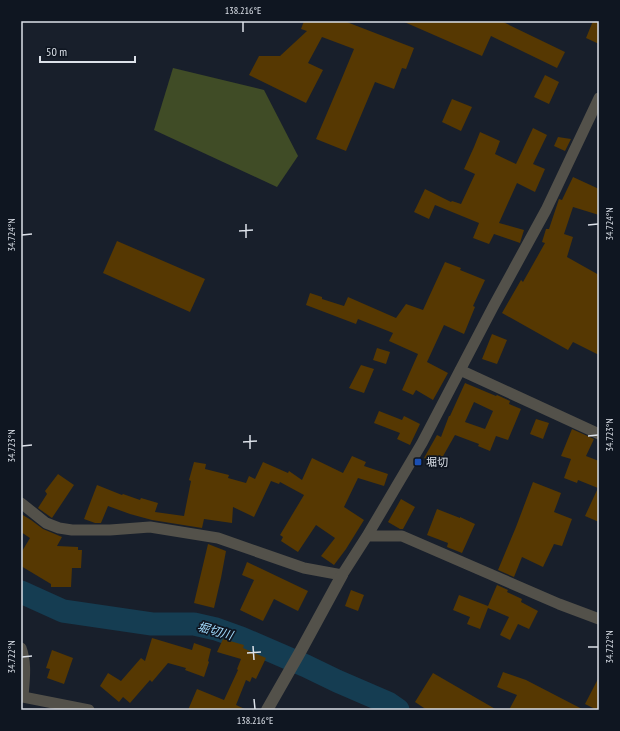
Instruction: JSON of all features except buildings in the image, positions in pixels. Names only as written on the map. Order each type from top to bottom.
[{"type":"street","points":[[267,710],[342,575],[422,443],[496,300],[546,210],[599,98]]},
{"type":"street","points":[[460,370],[599,434]]},
{"type":"street","points":[[21,502],[46,523],[59,528],[72,530],[110,530],[150,527],[218,538],[304,568],[342,575]]},
{"type":"street","points":[[367,536],[402,536],[559,604],[599,619]]},
{"type":"street","points":[[21,648],[25,667],[22,697],[88,710]]},
{"type":"green space","points":[[173,68],[264,90],[298,156],[277,187],[154,130]]},
{"type":"waterway","name":"堀切川","points":[[21,592],[63,611],[152,624],[194,624],[216,629],[306,666],[388,703],[398,710]]},
{"type":"place","name":"堀切","points":[[418,462]]}]
